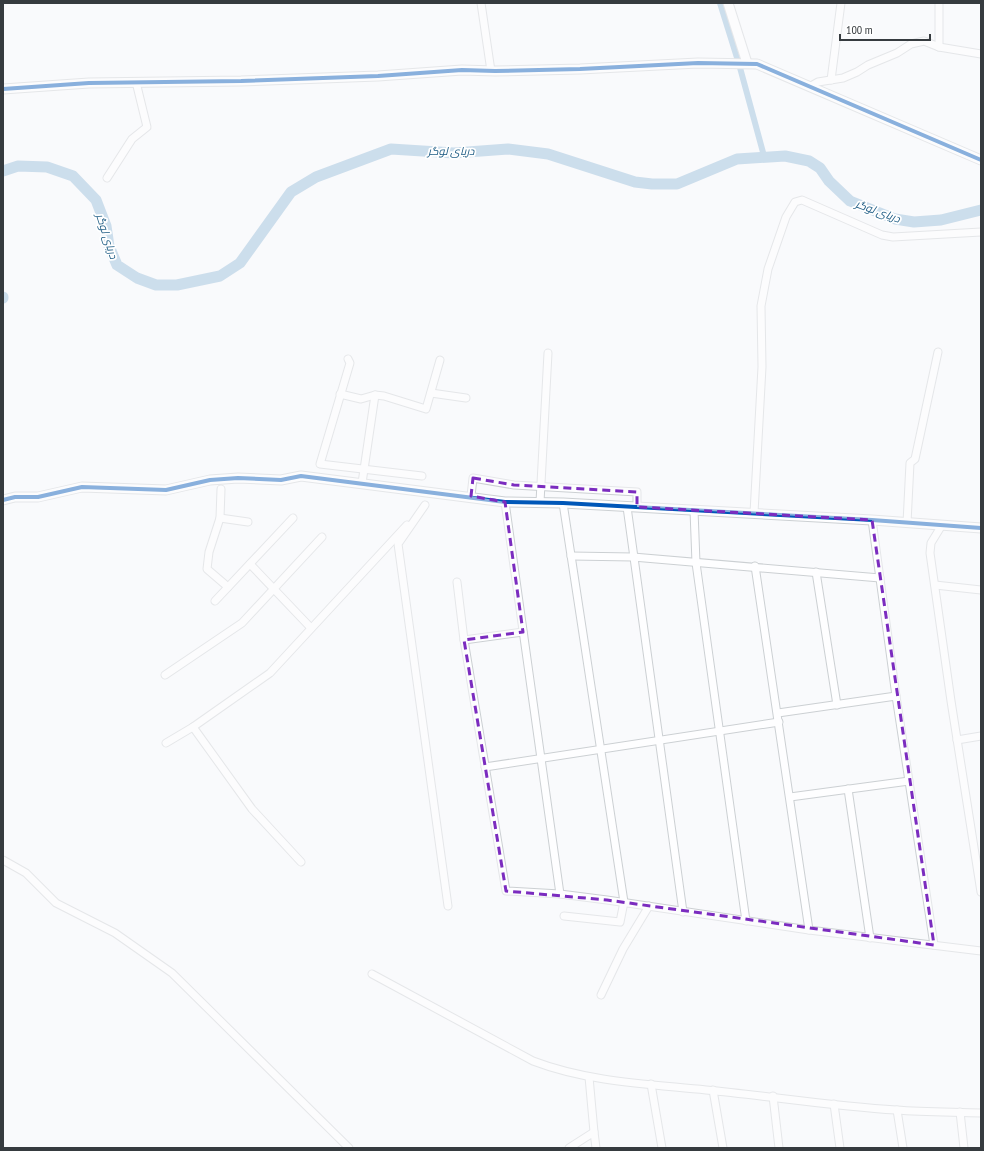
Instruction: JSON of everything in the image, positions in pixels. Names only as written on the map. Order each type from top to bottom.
[{"type":"street","points":[[480,3],[491,71]]},
{"type":"street","points":[[728,3],[741,64]]},
{"type":"street","points":[[830,80],[840,3]]},
{"type":"street","points":[[939,3],[939,47]]},
{"type":"street","points":[[811,86],[818,82],[843,78],[868,65],[897,53],[911,44],[924,41],[939,47],[976,55],[981,54]]},
{"type":"street","points":[[3,89],[90,83],[362,76],[462,70],[491,71],[698,63],[741,64],[765,66],[981,160]]},
{"type":"street","points":[[107,178],[128,145],[147,127],[136,82]]},
{"type":"street","points":[[755,508],[762,367],[761,306],[768,269],[786,217],[795,202],[802,200],[848,219],[866,229],[893,237],[981,232]]},
{"type":"street","points":[[908,521],[910,463],[915,459],[938,352]]},
{"type":"street","points":[[540,502],[548,353]]},
{"type":"street","points":[[348,359],[350,362],[320,464],[422,476]]},
{"type":"street","points":[[340,394],[361,399],[375,395],[426,409],[440,360]]},
{"type":"street","points":[[430,393],[466,398]]},
{"type":"street","points":[[362,483],[375,395]]},
{"type":"street","points":[[3,500],[15,497],[38,498],[82,487],[166,490],[210,480],[238,478],[281,480],[301,476],[471,496],[505,502],[540,502],[694,510],[755,508],[872,520],[908,521],[942,526],[981,528]]},
{"type":"street","points":[[471,496],[473,478],[514,485],[637,492],[637,507]]},
{"type":"street","points":[[221,489],[220,518],[209,552],[207,569],[228,587]]},
{"type":"street","points":[[432,492],[425,505],[398,544],[448,906]]},
{"type":"street","points":[[505,502],[560,894]]},
{"type":"street","points":[[563,503],[624,902],[620,922],[564,916]]},
{"type":"street","points":[[166,743],[193,727],[270,673],[425,505]]},
{"type":"street","points":[[627,507],[683,912]]},
{"type":"street","points":[[694,510],[696,563],[746,921]]},
{"type":"street","points":[[220,518],[248,522]]},
{"type":"street","points":[[215,600],[292,518]]},
{"type":"street","points":[[872,520],[896,696],[934,945]]},
{"type":"street","points":[[942,526],[931,543],[935,585],[957,740],[979,863],[981,892]]},
{"type":"street","points":[[165,675],[242,623],[322,537]]},
{"type":"street","points":[[571,556],[633,557],[696,563],[755,566],[880,578]]},
{"type":"street","points":[[250,564],[311,628]]},
{"type":"street","points":[[755,566],[809,930]]},
{"type":"street","points":[[816,572],[837,705]]},
{"type":"street","points":[[457,582],[464,640],[506,891],[560,894],[624,902],[809,930],[981,951]]},
{"type":"street","points":[[935,585],[981,590]]},
{"type":"street","points":[[464,640],[523,632]]},
{"type":"street","points":[[778,713],[896,696]]},
{"type":"street","points":[[485,768],[779,722]]},
{"type":"street","points":[[193,727],[252,809],[300,862]]},
{"type":"street","points":[[957,740],[981,736]]},
{"type":"street","points":[[790,798],[909,781]]},
{"type":"street","points":[[848,789],[870,938]]},
{"type":"street","points":[[3,860],[26,873],[56,903],[115,933],[172,973],[349,1148]]},
{"type":"street","points":[[602,996],[623,949],[649,906]]},
{"type":"street","points":[[372,974],[533,1061],[554,1069],[589,1077],[896,1110],[981,1113]]},
{"type":"street","points":[[589,1077],[596,1148]]},
{"type":"street","points":[[651,1084],[662,1148]]},
{"type":"street","points":[[713,1090],[723,1148]]},
{"type":"street","points":[[773,1096],[780,1148]]},
{"type":"street","points":[[834,1104],[840,1148]]},
{"type":"street","points":[[896,1110],[903,1148]]},
{"type":"street","points":[[960,1112],[964,1148]]},
{"type":"street","points":[[569,1148],[594,1132]]},
{"type":"highlighted area","points":[[473,478],[514,485],[637,492],[637,507],[872,520],[934,945],[607,900],[506,891],[464,640],[523,632],[505,502],[471,496]]},
{"type":"waterway","points":[[720,3],[739,64],[764,156]]},
{"type":"waterway","name":"دریای لوگر","points":[[3,171],[18,166],[47,167],[73,176],[96,200],[106,226],[109,246],[117,265],[137,278],[156,285],[177,285],[220,276],[240,263],[291,192],[316,177],[391,149],[454,153],[508,149],[548,154],[635,182],[652,184],[677,184],[737,159],[785,156],[809,161],[820,168],[829,181],[850,201],[895,219],[914,222],[941,220],[981,210]]},
{"type":"cycle path","points":[[3,89],[89,83],[241,81],[378,76],[462,70],[495,71],[580,69],[698,63],[757,64],[981,160]]},
{"type":"cycle path","points":[[3,500],[15,497],[38,497],[82,487],[166,490],[210,480],[238,478],[281,480],[301,476],[505,502],[563,503],[872,520],[981,528]]}]
